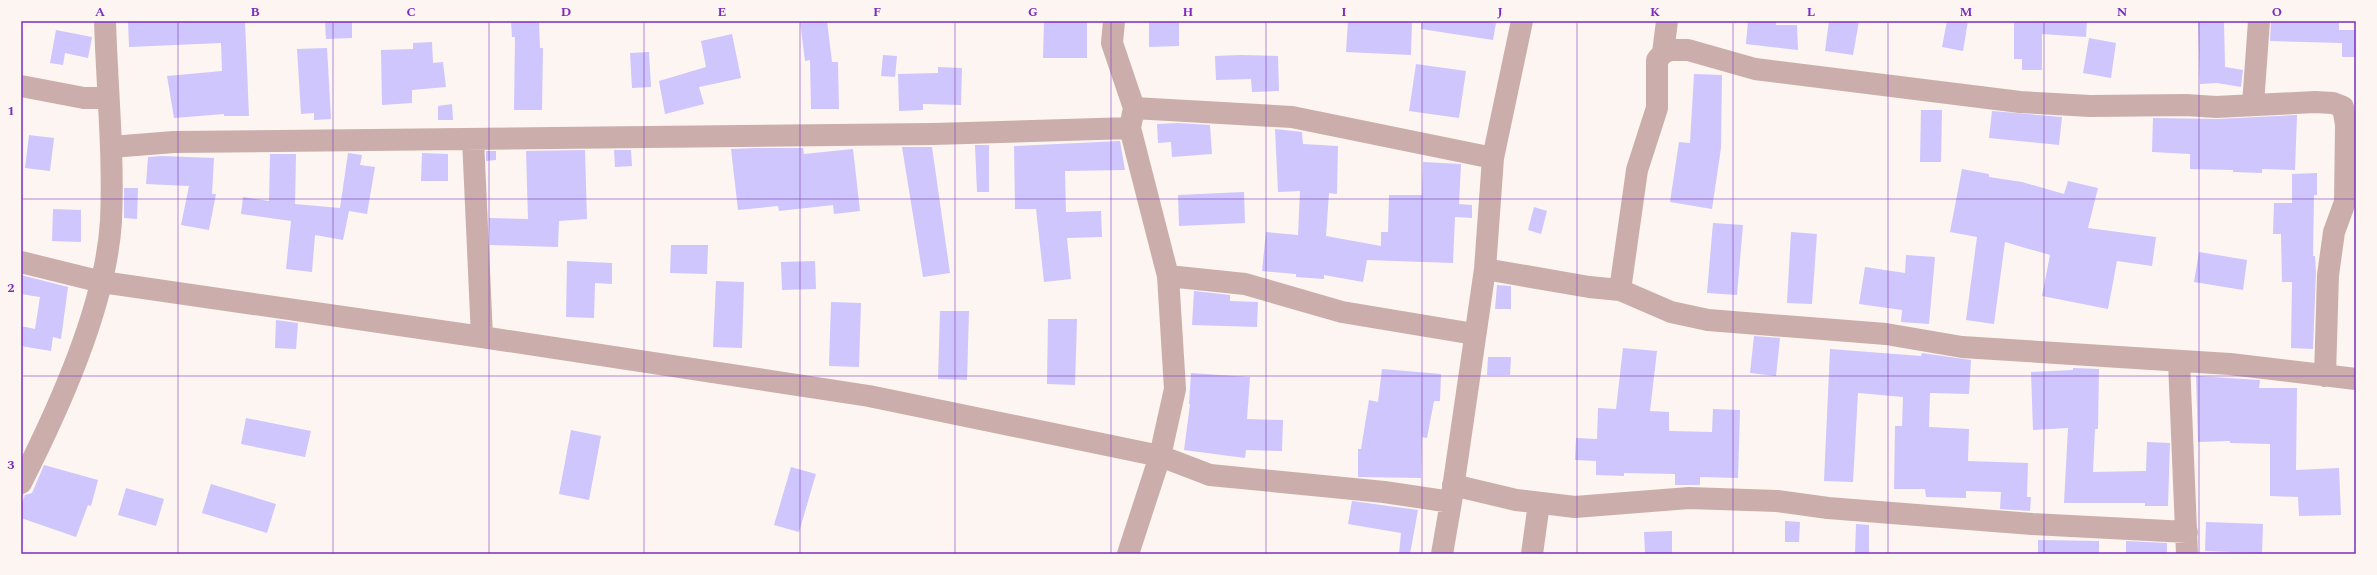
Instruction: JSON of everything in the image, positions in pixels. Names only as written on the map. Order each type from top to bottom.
[{"type":"street","points":[[21,483],[48,428],[73,366],[102,282],[111,221],[111,147],[107,98],[105,21]]},
{"type":"street","points":[[1114,21],[1112,43],[1132,118],[1168,276],[1174,390],[1160,456],[1128,554]]},
{"type":"street","points":[[1442,554],[1485,269],[1493,158],[1522,21]]},
{"type":"street","points":[[1663,53],[1667,21]]},
{"type":"street","points":[[2253,104],[2259,21]]},
{"type":"street","points":[[1620,290],[1638,170],[1656,108],[1657,60],[1663,53],[1671,50],[1688,50],[1755,68],[2020,102],[2090,106],[2186,105],[2216,107],[2253,104],[2315,102],[2333,103],[2342,107],[2346,125],[2345,202],[2334,232],[2328,275],[2325,376]]},
{"type":"street","points":[[21,86],[84,98],[107,98]]},
{"type":"street","points":[[111,147],[174,142],[933,134],[1132,118],[1258,114],[1292,117],[1493,158]]},
{"type":"street","points":[[473,139],[482,337]]},
{"type":"street","points":[[21,262],[102,282],[482,337],[869,396],[1160,456],[1210,475],[1384,492],[1452,494],[1575,507],[1689,498],[1777,501],[1828,508],[2032,524],[2187,532]]},
{"type":"street","points":[[1485,269],[1589,287],[1620,290],[1671,312],[1708,320],[1886,334],[1962,347],[2179,362],[2230,364],[2356,379]]},
{"type":"street","points":[[1168,276],[1245,284],[1342,312],[1474,334]]},
{"type":"street","points":[[2179,362],[2187,554]]},
{"type":"street","points":[[1532,554],[1539,503]]},
{"type":"building","points":[[128,21],[245,21],[249,116],[224,116],[224,114],[174,118],[167,76],[222,71],[221,43],[129,47]]},
{"type":"building","points":[[325,21],[352,21],[352,38],[326,39]]},
{"type":"building","points":[[511,21],[539,21],[540,48],[543,48],[542,110],[514,110],[515,37],[512,37]]},
{"type":"building","points":[[800,21],[827,21],[832,62],[838,62],[839,109],[811,109],[810,60],[805,61]]},
{"type":"building","points":[[1044,21],[1087,21],[1087,58],[1043,58]]},
{"type":"building","points":[[1149,21],[1179,21],[1179,46],[1149,47]]},
{"type":"building","points":[[1348,21],[1412,21],[1411,55],[1346,52]]},
{"type":"building","points":[[1421,21],[1486,21],[1496,23],[1493,40],[1421,29]]},
{"type":"building","points":[[1748,21],[1776,21],[1776,25],[1797,25],[1798,50],[1746,44]]},
{"type":"building","points":[[1829,21],[1859,21],[1853,55],[1825,51]]},
{"type":"building","points":[[1947,21],[1968,21],[1963,51],[1942,47]]},
{"type":"building","points":[[2014,21],[2087,21],[2086,37],[2042,34],[2042,70],[2022,70],[2022,59],[2014,59]]},
{"type":"building","points":[[2198,21],[2224,21],[2225,67],[2243,70],[2241,87],[2217,83],[2200,84]]},
{"type":"building","points":[[2271,21],[2339,21],[2339,30],[2356,30],[2356,57],[2342,57],[2342,43],[2270,41]]},
{"type":"building","points":[[56,30],[92,37],[88,58],[65,53],[63,65],[50,63]]},
{"type":"building","points":[[732,34],[741,78],[699,87],[704,104],[665,114],[659,81],[706,67],[701,41]]},
{"type":"building","points":[[2089,38],[2116,43],[2111,78],[2083,73]]},
{"type":"building","points":[[432,42],[433,63],[443,62],[446,87],[412,90],[412,103],[382,105],[381,50],[413,49],[413,43]]},
{"type":"building","points":[[327,48],[331,119],[314,120],[314,113],[301,114],[297,49]]},
{"type":"building","points":[[649,52],[651,87],[632,88],[630,53]]},
{"type":"building","points":[[883,55],[897,56],[895,77],[881,76]]},
{"type":"building","points":[[1215,56],[1278,56],[1279,91],[1252,92],[1251,79],[1216,80]]},
{"type":"building","points":[[1416,64],[1466,71],[1459,118],[1409,111]]},
{"type":"building","points":[[938,67],[962,68],[961,105],[923,104],[923,110],[899,111],[898,74],[938,73]]},
{"type":"building","points":[[1694,74],[1722,75],[1721,148],[1712,209],[1670,202],[1679,142],[1690,143]]},
{"type":"building","points":[[452,104],[453,120],[438,120],[438,106]]},
{"type":"building","points":[[1921,110],[1942,110],[1941,162],[1920,162]]},
{"type":"building","points":[[1992,111],[2062,117],[2059,145],[1989,138]]},
{"type":"building","points":[[2297,115],[2295,170],[2262,169],[2262,173],[2233,172],[2233,170],[2190,169],[2190,154],[2152,152],[2153,118],[2217,119]]},
{"type":"building","points":[[1178,123],[1210,125],[1212,154],[1172,157],[1171,142],[1158,143],[1157,124]]},
{"type":"building","points":[[1275,129],[1302,132],[1303,144],[1338,146],[1337,194],[1329,193],[1326,236],[1381,246],[1381,232],[1388,232],[1389,195],[1422,195],[1423,162],[1461,164],[1459,204],[1472,205],[1472,218],[1455,217],[1453,263],[1367,260],[1363,282],[1324,275],[1324,279],[1296,277],[1296,274],[1262,271],[1266,232],[1298,235],[1300,191],[1278,192]]},
{"type":"building","points":[[29,135],[54,138],[50,171],[25,168]]},
{"type":"building","points":[[1120,141],[1125,170],[1065,171],[1066,212],[1101,211],[1102,237],[1067,238],[1071,279],[1044,282],[1036,209],[1015,209],[1014,146]]},
{"type":"building","points":[[975,145],[989,145],[989,192],[977,192]]},
{"type":"building","points":[[902,147],[932,147],[950,273],[923,277]]},
{"type":"building","points":[[803,148],[804,154],[853,149],[860,211],[834,214],[833,205],[779,211],[778,206],[738,210],[731,149]]},
{"type":"building","points":[[585,150],[587,219],[559,221],[558,247],[490,245],[489,218],[528,219],[526,151]]},
{"type":"building","points":[[614,150],[631,150],[632,166],[615,167]]},
{"type":"building","points":[[486,151],[496,151],[496,160],[486,161]]},
{"type":"building","points":[[348,153],[362,155],[360,165],[375,167],[367,214],[349,211],[343,240],[315,235],[312,272],[286,269],[291,221],[241,214],[243,197],[269,201],[270,154],[296,154],[295,204],[340,208]]},
{"type":"building","points":[[422,153],[448,154],[448,181],[421,181]]},
{"type":"building","points":[[162,156],[214,158],[212,194],[216,194],[209,230],[181,225],[189,186],[146,184],[148,157]]},
{"type":"building","points":[[1962,169],[1989,174],[1989,177],[2022,182],[2064,194],[2068,181],[2098,188],[2088,228],[2156,237],[2152,266],[2117,261],[2108,309],[2042,296],[2050,255],[2005,242],[1994,324],[1966,320],[1977,237],[1950,232]]},
{"type":"building","points":[[2317,173],[2317,195],[2314,195],[2313,256],[2315,256],[2316,272],[2313,349],[2291,348],[2292,282],[2282,282],[2281,234],[2273,234],[2274,203],[2292,203],[2292,174]]},
{"type":"building","points":[[124,188],[138,188],[137,219],[124,218]]},
{"type":"building","points":[[1244,192],[1245,223],[1179,226],[1178,195]]},
{"type":"building","points":[[1534,207],[1547,211],[1541,234],[1528,230]]},
{"type":"building","points":[[53,209],[81,210],[81,242],[52,241]]},
{"type":"building","points":[[1713,223],[1743,225],[1737,295],[1707,293]]},
{"type":"building","points":[[1791,232],[1817,234],[1812,304],[1787,303]]},
{"type":"building","points":[[671,245],[708,245],[707,274],[670,273]]},
{"type":"building","points":[[2199,252],[2247,260],[2243,290],[2194,282]]},
{"type":"building","points":[[1906,255],[1935,257],[1929,324],[1901,322],[1902,310],[1859,304],[1865,267],[1905,273]]},
{"type":"building","points":[[567,261],[612,263],[612,284],[595,283],[594,318],[566,317]]},
{"type":"building","points":[[815,261],[816,289],[782,290],[781,262]]},
{"type":"building","points":[[21,275],[68,287],[61,339],[53,337],[51,351],[21,346],[21,326],[35,329],[40,297],[21,294]]},
{"type":"building","points":[[716,281],[744,282],[742,348],[713,347]]},
{"type":"building","points":[[1497,285],[1511,286],[1511,309],[1495,309]]},
{"type":"building","points":[[1194,291],[1230,295],[1230,301],[1258,302],[1257,327],[1192,325]]},
{"type":"building","points":[[831,302],[861,303],[859,367],[829,366]]},
{"type":"building","points":[[940,311],[969,311],[967,380],[938,379]]},
{"type":"building","points":[[1048,319],[1077,319],[1075,385],[1047,384]]},
{"type":"building","points":[[276,320],[298,323],[296,349],[275,348]]},
{"type":"building","points":[[1754,336],[1780,338],[1776,376],[1750,373]]},
{"type":"building","points":[[1623,348],[1657,351],[1650,411],[1669,412],[1669,431],[1712,432],[1713,409],[1740,410],[1738,478],[1700,477],[1700,485],[1675,485],[1675,474],[1624,473],[1624,476],[1596,475],[1596,461],[1575,460],[1576,438],[1597,439],[1598,408],[1616,409]]},
{"type":"building","points":[[1830,349],[1921,356],[1922,353],[1971,360],[1969,394],[1930,393],[1929,427],[1969,429],[1968,461],[2028,463],[2027,497],[2031,497],[2030,511],[2000,509],[2001,492],[1966,491],[1966,498],[1926,497],[1925,489],[1894,489],[1895,426],[1902,426],[1903,397],[1858,393],[1853,482],[1824,481]]},
{"type":"building","points":[[1488,357],[1511,357],[1510,375],[1487,375]]},
{"type":"building","points":[[2073,368],[2099,369],[2098,429],[2095,429],[2093,472],[2146,471],[2147,442],[2170,443],[2168,506],[2145,506],[2145,503],[2064,503],[2068,428],[2033,430],[2031,372],[2073,370]]},
{"type":"building","points":[[1382,369],[1441,374],[1440,401],[1434,401],[1427,438],[1422,437],[1421,478],[1358,477],[1358,449],[1361,449],[1369,400],[1378,402]]},
{"type":"building","points":[[1191,373],[1250,377],[1247,419],[1283,420],[1282,451],[1246,450],[1245,458],[1184,450],[1190,404]]},
{"type":"building","points":[[2196,376],[2260,380],[2259,388],[2297,388],[2296,470],[2339,468],[2341,515],[2299,516],[2298,497],[2270,496],[2270,444],[2230,443],[2230,441],[2198,442]]},
{"type":"building","points":[[246,418],[311,431],[305,457],[241,444]]},
{"type":"building","points":[[571,430],[601,436],[589,500],[559,494]]},
{"type":"building","points":[[44,465],[98,480],[91,506],[88,505],[76,537],[21,518],[21,505],[25,495],[32,493]]},
{"type":"building","points":[[791,467],[816,474],[799,532],[774,525]]},
{"type":"building","points":[[211,484],[276,504],[267,533],[202,513]]},
{"type":"building","points":[[126,488],[164,499],[156,526],[118,515]]},
{"type":"building","points":[[1352,501],[1418,510],[1410,554],[1399,554],[1401,533],[1348,524]]},
{"type":"building","points":[[1785,521],[1800,522],[1799,542],[1785,542]]},
{"type":"building","points":[[2206,522],[2263,524],[2262,553],[2205,551]]},
{"type":"building","points":[[1856,524],[1869,525],[1869,554],[1855,554]]},
{"type":"building","points":[[1672,531],[1672,554],[1645,554],[1644,532]]},
{"type":"building","points":[[2038,540],[2099,541],[2099,554],[2038,554]]},
{"type":"building","points":[[2126,541],[2167,543],[2167,554],[2126,554]]}]
